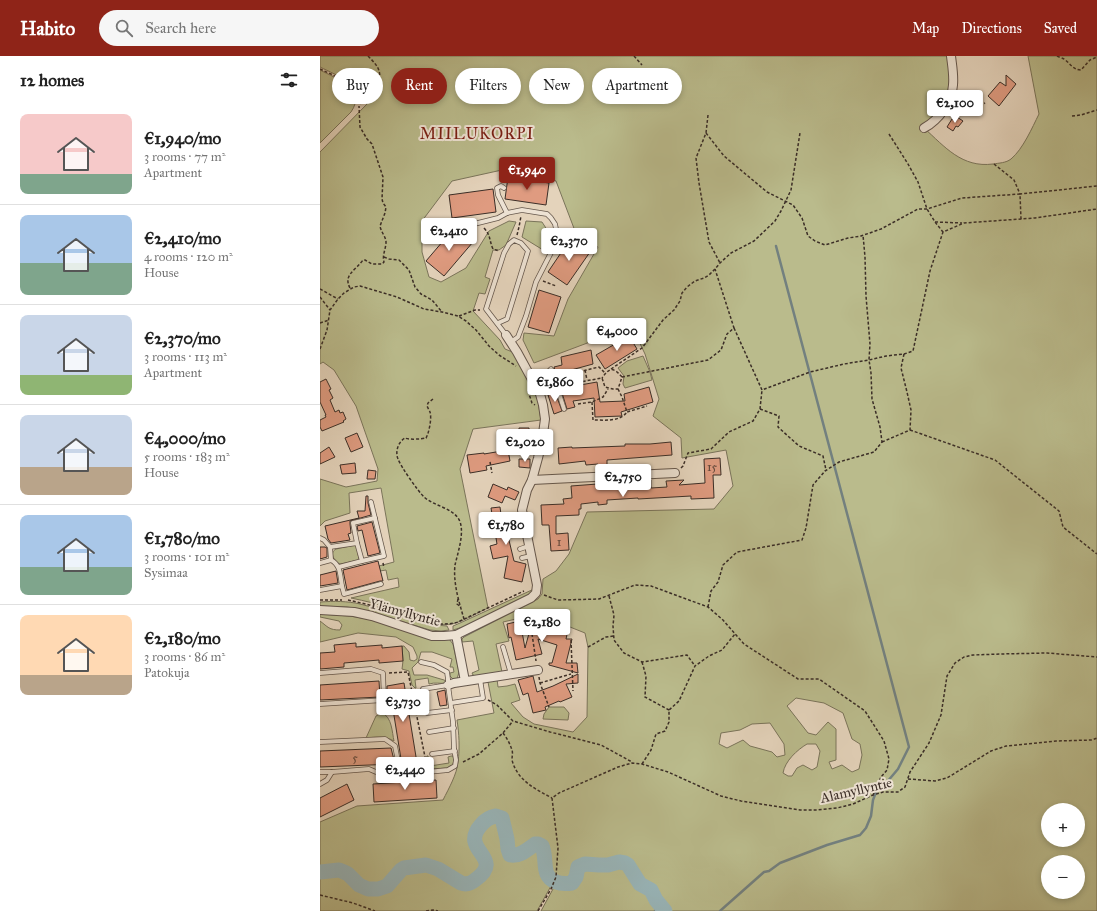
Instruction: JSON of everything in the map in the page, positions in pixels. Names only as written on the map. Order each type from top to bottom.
[{"type":"street","points":[[924,128],[929,126],[939,116],[950,98],[954,84],[951,56]]},
{"type":"street","points":[[508,338],[540,394],[545,419],[542,441],[532,480],[527,490],[522,510],[537,589]]},
{"type":"street","points":[[532,480],[675,474]]},
{"type":"street","name":"Ylämyllyntie","points":[[320,610],[354,612],[372,616],[432,636],[456,635],[531,598],[537,589]]},
{"type":"street","points":[[456,635],[465,681]]},
{"type":"street","points":[[448,685],[480,678],[538,670]]},
{"type":"lane","points":[[504,188],[501,186],[497,188],[498,195],[507,213]]},
{"type":"lane","points":[[463,232],[478,223],[498,218],[507,213],[522,210],[547,214],[555,224],[558,239],[537,279],[518,337],[508,338],[486,309],[504,253],[509,244],[514,240],[521,243],[528,251],[507,319],[498,323]]},
{"type":"lane","points":[[551,369],[564,409]]},
{"type":"lane","points":[[540,394],[557,387]]},
{"type":"lane","points":[[339,567],[384,556],[371,502]]},
{"type":"lane","points":[[362,561],[353,523],[375,518]]},
{"type":"lane","points":[[320,538],[330,547],[330,560]]},
{"type":"lane","points":[[330,547],[357,543]]},
{"type":"lane","points":[[520,549],[529,546]]},
{"type":"lane","points":[[522,558],[531,555]]},
{"type":"lane","points":[[320,563],[330,560],[335,562],[339,567],[344,594],[381,584]]},
{"type":"lane","points":[[320,590],[342,586]]},
{"type":"lane","points":[[503,647],[511,674]]},
{"type":"lane","points":[[320,772],[369,769],[376,772],[428,772],[448,770],[455,766],[454,728],[447,672],[434,665],[421,662]]},
{"type":"lane","points":[[320,673],[371,670],[383,673],[384,700],[320,704]]},
{"type":"lane","points":[[451,703],[483,698],[480,678]]},
{"type":"lane","points":[[423,689],[448,685]]},
{"type":"lane","points":[[427,714],[452,710]]},
{"type":"lane","points":[[429,732],[454,728]]},
{"type":"lane","points":[[320,742],[385,739],[396,746],[400,771]]},
{"type":"lane","points":[[432,754],[455,751]]},
{"type":"lane","points":[[320,784],[327,780],[332,772]]},
{"type":"path","points":[[368,56],[376,64],[378,68]]},
{"type":"path","points":[[634,56],[642,65]]},
{"type":"path","points":[[1057,56],[1078,70],[1081,70],[1090,60],[1097,57]]},
{"type":"path","points":[[320,69],[332,75]]},
{"type":"path","points":[[957,116],[960,113],[985,103]]},
{"type":"path","points":[[350,288],[348,283],[349,274],[354,271],[362,260],[372,264],[382,264],[384,262],[386,240],[380,226],[386,207],[382,199],[383,177],[372,144],[360,127],[359,106]]},
{"type":"path","points":[[1072,116],[1097,110]]},
{"type":"path","points":[[708,115],[706,133],[696,158],[709,242],[720,263]]},
{"type":"path","points":[[706,133],[724,156],[767,192],[794,205],[802,218],[808,236],[825,245],[848,238],[864,236],[881,229],[918,209],[927,209],[962,198],[1097,186]]},
{"type":"path","points":[[602,378],[607,371],[642,348],[663,320],[674,310],[680,301],[682,293],[695,280],[704,278],[731,253],[754,240],[775,221],[786,201],[792,185],[800,134]]},
{"type":"path","points":[[889,134],[918,182],[927,209],[943,232]]},
{"type":"path","points":[[994,164],[1014,180],[1020,194],[1021,219]]},
{"type":"path","points":[[935,222],[964,223],[1035,218],[1097,209]]},
{"type":"path","points":[[519,227],[521,214]]},
{"type":"path","points":[[478,223],[489,236],[489,242],[493,249]]},
{"type":"path","points":[[762,390],[810,372],[913,351],[930,271],[943,232],[964,223]]},
{"type":"path","points":[[864,236],[872,399],[880,427],[882,442]]},
{"type":"path","points":[[384,256],[389,259],[399,260],[409,270],[415,287],[421,294],[432,300],[442,312]]},
{"type":"path","points":[[675,474],[683,466],[688,453],[711,449],[729,432],[753,421],[760,408],[762,390],[734,328],[715,269]]},
{"type":"path","points":[[537,279],[556,286]]},
{"type":"path","points":[[320,349],[327,330],[330,310],[338,299],[350,288],[366,287],[396,297],[424,309],[458,316],[476,330],[489,346],[518,368]]},
{"type":"path","points":[[320,289],[338,299]]},
{"type":"path","points":[[320,297],[330,310]]},
{"type":"path","points":[[458,316],[475,310],[486,309]]},
{"type":"path","points":[[320,324],[328,320]]},
{"type":"path","points":[[622,377],[708,360],[721,350],[727,334],[734,328]]},
{"type":"path","points":[[904,354],[901,368],[911,410],[910,430]]},
{"type":"path","points":[[574,373],[599,367],[605,373]]},
{"type":"path","points":[[611,369],[615,370],[622,377]]},
{"type":"path","points":[[585,370],[587,380]]},
{"type":"path","points":[[622,377],[618,390],[627,412]]},
{"type":"path","points":[[602,378],[606,387],[618,390]]},
{"type":"path","points":[[557,387],[602,378]]},
{"type":"path","points":[[578,404],[592,402],[603,397],[609,388]]},
{"type":"path","points":[[528,391],[532,403],[537,406],[543,405]]},
{"type":"path","points":[[433,399],[427,406],[431,414],[428,435],[426,438],[414,438],[411,440],[407,440],[406,438],[402,440],[399,444],[397,454],[398,460],[424,496],[432,503],[452,512],[462,524],[455,566],[455,575],[458,598],[464,619]]},
{"type":"path","points":[[592,402],[593,420],[614,419],[624,416],[627,412],[647,406]]},
{"type":"path","points":[[760,408],[779,416],[778,427],[799,446],[823,456],[826,470]]},
{"type":"path","points":[[708,607],[711,591],[718,582],[723,565],[737,552],[802,540],[806,528],[813,485],[826,470],[839,462],[874,452],[882,442],[910,430],[995,460],[1059,511],[1063,527],[1097,554]]},
{"type":"path","points":[[490,462],[492,473]]},
{"type":"path","points":[[320,600],[346,600],[388,610],[419,620],[450,624],[537,589],[558,600],[599,599],[635,585],[652,586],[708,607],[723,620],[744,644],[798,679],[819,680],[865,711],[884,741],[889,759],[887,770],[881,777],[873,795]]},
{"type":"path","points":[[609,596],[614,615],[614,640],[624,653],[642,662],[687,655],[695,666]]},
{"type":"path","points":[[532,634],[540,683],[549,707]]},
{"type":"path","points":[[642,764],[651,750],[656,734],[665,731],[669,722],[669,710],[679,701],[695,666],[709,656],[722,650],[735,634]]},
{"type":"path","points":[[588,647],[606,637],[614,636]]},
{"type":"path","points":[[571,640],[571,674],[573,691]]},
{"type":"path","name":"Alamyllyntie","points":[[634,763],[668,772],[721,796],[740,801],[811,810],[837,808],[853,804],[883,792],[898,792],[905,787],[910,772],[929,743],[941,715],[947,676],[955,663],[964,657],[973,655],[1047,653],[1097,657]]},
{"type":"path","points":[[642,662],[646,676],[646,697],[669,710]]},
{"type":"path","points":[[383,673],[408,672],[427,768]]},
{"type":"path","points":[[540,683],[571,674]]},
{"type":"path","points":[[483,698],[496,705],[513,721],[601,745],[634,763]]},
{"type":"path","points":[[455,766],[479,754],[504,733],[513,721]]},
{"type":"path","points":[[504,733],[512,751],[514,766],[522,779],[539,792],[552,798]]},
{"type":"path","points":[[908,780],[935,781],[948,778],[991,751],[1006,746],[1056,741],[1092,740],[1097,738]]},
{"type":"path","points":[[552,798],[559,792],[618,767],[634,763]]},
{"type":"path","points":[[538,911],[556,877],[558,848],[552,798]]},
{"type":"path","points":[[320,896],[353,903],[375,911]]},
{"type":"path","points":[[426,911],[438,911]]},
{"type":"green space","points":[[320,56],[951,56],[950,98],[924,128],[955,155],[972,163],[993,164],[1007,161],[1015,155],[1023,144],[1039,114],[1028,56],[1097,56],[1097,911],[541,911],[553,889],[551,886],[537,911],[320,911],[320,822],[357,806],[443,800],[456,771],[459,757],[457,720],[494,713],[488,682],[497,679],[498,687],[515,684],[520,700],[511,703],[523,717],[534,724],[573,732],[587,717],[588,647],[585,633],[540,615],[503,622],[509,641],[496,644],[502,672],[475,676],[472,673],[479,670],[473,641],[462,642],[462,639],[538,599],[542,594],[543,579],[556,571],[569,554],[587,512],[714,509],[733,486],[726,450],[682,458],[681,438],[653,416],[659,399],[645,354],[634,331],[598,339],[534,363],[523,340],[524,333],[554,336],[568,299],[598,247],[575,231],[556,181],[520,166],[452,181],[422,221],[422,252],[429,277],[441,282],[466,268],[489,231],[509,221],[516,222],[506,245],[499,250],[493,250],[485,277],[490,279],[485,294],[479,293],[473,311],[500,340],[505,349],[515,353],[537,395],[541,420],[473,429],[460,469],[488,608],[461,621],[445,625],[422,620],[367,601],[351,598],[399,587],[398,578],[388,580],[386,570],[380,571],[379,566],[394,562],[381,488],[349,493],[350,513],[325,521],[320,526],[320,479],[346,487],[377,481],[378,469],[356,406],[334,370],[323,362],[320,364],[320,152],[367,104],[383,104],[383,68],[332,68],[332,73],[320,67]],"holes":[[[796,698],[824,703],[843,713],[852,739],[860,744],[862,755],[859,769],[852,772],[842,765],[832,769],[829,762],[836,760],[836,729],[828,722],[816,735],[808,733],[787,706]],[[770,723],[784,744],[785,755],[777,757],[772,752],[750,746],[743,740],[727,748],[719,744],[721,733],[740,730],[752,724]],[[807,744],[816,744],[820,751],[817,767],[812,770],[803,765],[797,768],[792,776],[788,776],[783,773],[789,760]]]},
{"type":"green space","points":[[320,70],[332,76],[332,104],[355,104],[351,112],[320,143]]},
{"type":"green space","points":[[526,221],[542,222],[555,242],[548,253],[522,237]]},
{"type":"green space","points":[[643,356],[652,380],[625,388],[623,384],[624,376],[618,368],[627,361]]},
{"type":"green space","points":[[355,545],[357,547],[359,560],[340,564],[334,559],[333,553],[336,549]]},
{"type":"green space","points":[[534,589],[532,594],[466,626],[453,630],[453,626]]},
{"type":"green space","points":[[320,602],[350,602],[360,604],[425,623],[447,626],[449,630],[430,630],[360,609],[320,606]]},
{"type":"green space","points":[[320,614],[350,616],[373,620],[449,639],[453,644],[459,672],[457,679],[454,680],[450,676],[450,673],[454,672],[453,667],[450,667],[452,659],[432,652],[421,652],[418,662],[412,668],[414,675],[427,675],[446,681],[445,683],[429,684],[428,678],[415,680],[415,688],[412,685],[409,671],[402,669],[402,646],[404,646],[409,652],[410,660],[414,661],[417,659],[417,656],[413,647],[396,637],[358,633],[320,642],[320,621],[329,628],[333,629],[340,630],[342,625],[339,621],[320,617]]},
{"type":"green space","points":[[549,707],[564,707],[569,713],[568,720],[543,719],[544,714]]},
{"type":"green space","points":[[382,713],[390,721],[394,741],[391,739],[377,737],[366,738],[376,716]]},
{"type":"green space","points":[[427,756],[430,766],[449,763],[448,757],[451,756],[453,756],[454,760],[453,764],[447,768],[428,769]]},
{"type":"building","points":[[1006,75],[1016,84],[999,106],[988,96],[1000,82],[1006,86]]},
{"type":"building","points":[[957,117],[963,121],[958,127],[956,126],[953,131],[947,127],[952,119],[954,120]]},
{"type":"building","points":[[508,177],[549,183],[546,205],[505,199]]},
{"type":"building","points":[[493,189],[496,212],[452,218],[449,195]]},
{"type":"building","points":[[455,227],[460,231],[460,234],[465,235],[473,242],[444,276],[426,261]]},
{"type":"building","points":[[571,238],[590,252],[567,285],[548,272]]},
{"type":"building","points":[[539,290],[561,297],[549,333],[528,327]]},
{"type":"building","points":[[629,336],[637,349],[605,369],[596,355]]},
{"type":"building","points":[[591,350],[593,364],[564,372],[569,387],[597,382],[600,402],[625,401],[624,394],[649,387],[653,402],[621,412],[622,416],[595,417],[594,398],[573,401],[575,407],[567,409],[554,367],[562,365],[561,357]]},
{"type":"building","points":[[548,369],[553,385],[546,388],[540,372]]},
{"type":"building","points":[[326,379],[331,389],[329,390],[333,398],[330,400],[335,412],[339,410],[340,413],[343,412],[346,419],[343,421],[344,422],[322,431],[320,427],[320,420],[326,417],[326,415],[320,402],[320,382]]},
{"type":"building","points":[[555,392],[562,411],[554,414],[548,395]]},
{"type":"building","points":[[519,428],[529,428],[529,430],[534,431],[534,447],[519,446]]},
{"type":"building","points":[[357,433],[363,447],[351,452],[345,438]]},
{"type":"building","points":[[671,442],[672,455],[607,460],[607,467],[598,468],[598,464],[586,465],[585,461],[559,464],[558,448],[625,446],[625,444]]},
{"type":"building","points":[[329,447],[335,457],[320,464],[320,453]]},
{"type":"building","points":[[508,450],[510,461],[486,466],[487,470],[470,473],[467,455]]},
{"type":"building","points":[[720,458],[721,475],[713,475],[714,498],[691,499],[691,496],[638,498],[607,500],[607,504],[598,505],[598,502],[581,504],[579,515],[556,516],[556,534],[568,533],[569,550],[551,551],[549,525],[542,525],[541,505],[564,504],[563,499],[572,498],[571,486],[651,480],[651,488],[667,487],[666,481],[684,480],[679,485],[705,483],[704,459]]},
{"type":"building","points":[[519,459],[530,459],[530,468],[519,467]]},
{"type":"building","points":[[355,463],[356,473],[342,474],[340,465]]},
{"type":"building","points":[[368,470],[376,471],[375,479],[367,479]]},
{"type":"building","points":[[493,484],[507,490],[508,487],[519,492],[515,500],[505,496],[502,503],[488,497]]},
{"type":"building","points":[[366,496],[368,496],[371,515],[350,521],[351,533],[348,534],[350,540],[331,543],[328,539],[325,526],[359,518],[357,511],[365,511]]},
{"type":"building","points":[[500,507],[502,522],[514,519],[517,531],[507,532],[514,561],[526,564],[522,582],[504,578],[508,556],[493,559],[490,546],[497,544],[491,508]]},
{"type":"building","points":[[372,522],[380,553],[368,556],[362,530],[358,531],[357,526]]},
{"type":"building","points":[[320,547],[327,548],[327,557],[320,559]]},
{"type":"building","points":[[378,561],[383,581],[347,590],[343,570]]},
{"type":"building","points":[[336,571],[338,583],[320,586],[320,575]]},
{"type":"building","points":[[533,619],[568,630],[566,639],[572,639],[566,663],[577,663],[578,673],[549,665],[549,663],[552,663],[557,645],[538,639],[542,654],[516,660],[511,637],[509,638],[507,624],[520,621],[525,648]]},
{"type":"building","points":[[356,643],[356,647],[382,645],[382,648],[402,646],[403,661],[379,663],[379,660],[344,663],[344,667],[320,669],[320,653],[335,652],[334,645]]},
{"type":"building","points":[[578,674],[578,683],[566,684],[572,697],[545,707],[546,710],[533,713],[528,693],[523,695],[518,680],[533,676],[537,692]]},
{"type":"building","points":[[379,681],[380,697],[320,700],[320,685]]},
{"type":"building","points":[[404,683],[417,763],[402,765],[391,697],[387,698],[387,686]]},
{"type":"building","points":[[445,690],[447,705],[440,706],[437,692]]},
{"type":"building","points":[[391,748],[395,764],[320,767],[320,751]]},
{"type":"building","points":[[436,780],[437,798],[374,802],[373,784]]},
{"type":"building","points":[[347,784],[354,800],[320,817],[320,798]]},
{"type":"waterway","points":[[720,911],[764,872],[769,871],[780,863],[827,845],[860,835],[866,828],[871,816],[873,800],[878,787],[887,782],[898,769],[909,747],[776,246]]},
{"type":"waterway","points":[[320,872],[339,870],[348,874],[359,885],[368,889],[378,889],[387,886],[404,868],[426,865],[438,869],[461,883],[470,883],[484,872],[486,865],[485,859],[477,848],[475,834],[484,822],[496,816],[502,818],[510,855],[520,854],[535,844],[542,846],[546,871],[548,876],[556,882],[566,884],[572,883],[576,877],[578,867],[585,864],[608,865],[619,862],[625,863],[628,865],[640,884],[651,890],[656,900],[665,911]]},
{"type":"waterway","points":[[655,911],[659,903]]},
{"type":"district","name":"MIILUKORPI","points":[[477,133]]}]
